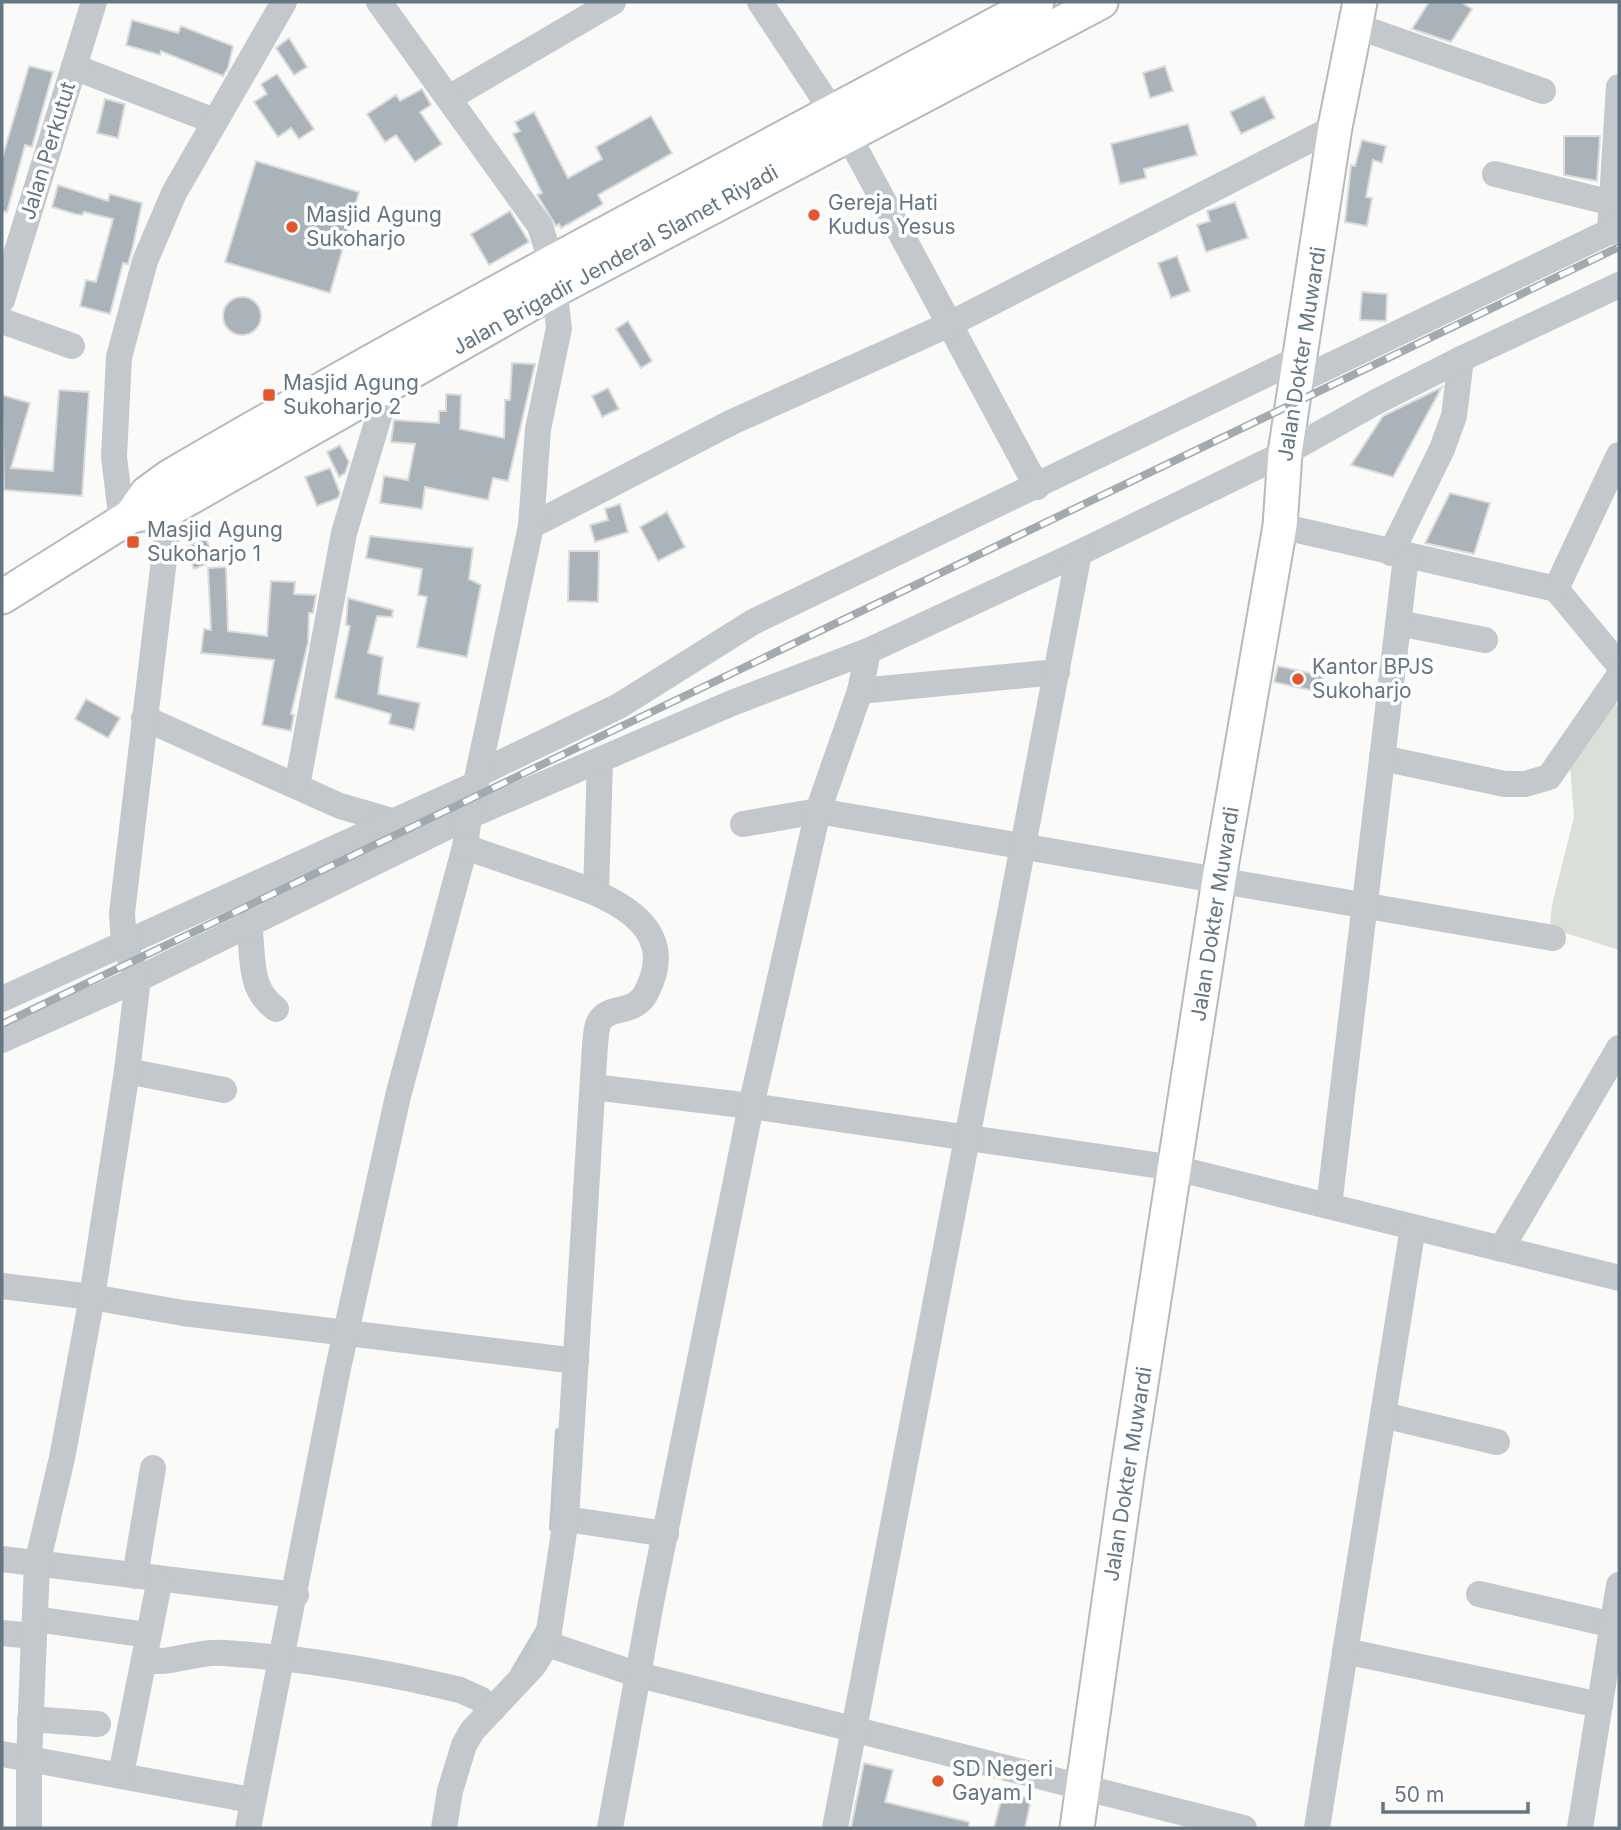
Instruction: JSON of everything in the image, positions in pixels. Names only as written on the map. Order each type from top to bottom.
[{"type":"main road","name":"Jalan Brigadir Jenderal Slamet Riyadi","points":[[841,123],[1037,2]]},
{"type":"main road","name":"Jalan Brigadir Jenderal Slamet Riyadi","points":[[2,597],[126,519],[147,493],[169,477],[841,123],[1101,2]]},
{"type":"main road","name":"Jalan Dokter Muwardi","points":[[1077,1828],[1219,879],[1280,526],[1285,453],[1335,127],[1358,14]]},
{"type":"main road","name":"Jalan Brigadir Jenderal Slamet Riyadi","points":[[126,519],[170,509],[388,386],[553,276]]},
{"type":"street","name":"Jalan Perkutut","points":[[2,300],[94,2]]},
{"type":"street","points":[[126,519],[114,457],[119,357],[125,328],[150,250],[174,193],[284,2]]},
{"type":"street","points":[[248,1828],[251,1800],[296,1595],[347,1334],[398,1096],[465,847],[469,816],[531,526],[538,429],[559,328],[553,276],[540,226],[379,2]]},
{"type":"street","points":[[449,98],[613,2]]},
{"type":"street","points":[[760,2],[841,123],[1037,487]]},
{"type":"street","points":[[1358,14],[1543,91]]},
{"type":"street","points":[[74,67],[215,121]]},
{"type":"street","points":[[1614,221],[1619,86]]},
{"type":"street","points":[[531,526],[732,422],[948,326],[1335,127]]},
{"type":"street","points":[[1495,174],[1614,221]]},
{"type":"street","points":[[2,999],[478,779],[619,706],[753,622],[1037,487],[1298,370],[1614,221]]},
{"type":"street","points":[[2,1040],[138,979],[469,816],[732,703],[869,651],[1079,553],[1285,453],[1376,402],[1461,359],[1619,285]]},
{"type":"street","points":[[2,321],[72,346]]},
{"type":"street","points":[[1329,1206],[1398,623],[1398,555],[1454,416],[1461,359]]},
{"type":"street","points":[[297,786],[344,533],[388,386]]},
{"type":"street","points":[[1556,589],[1614,482],[1619,455]]},
{"type":"street","points":[[29,1828],[30,1719],[37,1564],[62,1458],[92,1297],[127,1071],[138,979],[124,944],[122,913],[170,509]]},
{"type":"street","points":[[1280,526],[1556,589],[1619,665]]},
{"type":"street","points":[[835,1828],[1079,553]]},
{"type":"street","points":[[1398,623],[1485,640]]},
{"type":"street","points":[[610,1828],[751,1106],[818,811],[860,691],[869,651]]},
{"type":"street","points":[[860,691],[1057,673]]},
{"type":"street","points":[[1382,758],[1506,784],[1525,784],[1549,777],[1619,676]]},
{"type":"street","points":[[144,718],[340,806],[392,821]]},
{"type":"street","points":[[596,892],[600,761]]},
{"type":"street","points":[[743,824],[818,811],[1553,938]]},
{"type":"street","points":[[444,1828],[450,1791],[464,1745],[487,1705],[534,1665],[547,1644],[566,1519],[568,1360],[599,1020],[603,1016],[635,1007],[643,999],[651,982],[656,959],[650,933],[627,909],[596,892],[465,847]]},
{"type":"street","points":[[249,923],[257,989],[264,1000],[276,1009]]},
{"type":"street","points":[[1501,1249],[1619,1048]]},
{"type":"street","points":[[127,1071],[224,1090]]},
{"type":"street","points":[[593,1087],[751,1106],[1175,1168],[1619,1278]]},
{"type":"street","points":[[1317,1828],[1413,1227]]},
{"type":"street","points":[[2,1286],[92,1297],[183,1313],[568,1360]]},
{"type":"street","points":[[1383,1415],[1497,1442]]},
{"type":"street","points":[[121,1774],[146,1648],[153,1468]]},
{"type":"street","points":[[566,1519],[666,1534]]},
{"type":"street","points":[[2,1559],[296,1595]]},
{"type":"street","points":[[1580,1828],[1619,1585]]},
{"type":"street","points":[[1479,1594],[1613,1625]]},
{"type":"street","points":[[2,1633],[34,1628],[146,1648],[165,1662],[201,1652],[282,1659],[418,1680],[487,1705]]},
{"type":"street","points":[[547,1644],[639,1675],[1082,1790],[1244,1828]]},
{"type":"street","points":[[1345,1651],[1600,1705]]},
{"type":"street","points":[[30,1719],[98,1724]]},
{"type":"street","points":[[2,1754],[251,1800]]},
{"type":"shaded area","points":[[1600,684],[1619,708],[1619,950],[1550,928],[1552,905],[1574,817],[1568,739]]},
{"type":"building","points":[[1429,2],[1461,2],[1472,9],[1451,42],[1412,29]]},
{"type":"building","points":[[132,20],[178,33],[181,26],[233,46],[228,68],[223,76],[161,51],[160,55],[126,45]]},
{"type":"building","points":[[289,38],[307,67],[294,75],[276,48]]},
{"type":"building","points":[[29,66],[53,72],[32,147],[25,145],[7,212],[2,211],[2,159]]},
{"type":"building","points":[[1165,66],[1173,91],[1150,98],[1143,73]]},
{"type":"building","points":[[277,74],[314,129],[299,139],[291,128],[278,137],[254,102],[267,94],[261,84]]},
{"type":"building","points":[[422,89],[431,105],[420,112],[442,144],[415,162],[396,135],[385,142],[367,114],[396,95],[400,101]]},
{"type":"building","points":[[1264,96],[1275,118],[1241,134],[1230,112]]},
{"type":"building","points":[[105,99],[125,104],[118,138],[97,133]]},
{"type":"building","points":[[534,112],[568,178],[602,159],[596,147],[651,116],[672,153],[598,195],[603,204],[561,228],[559,224],[556,226],[537,195],[542,193],[513,134],[520,131],[515,122]]},
{"type":"building","points":[[1188,124],[1197,155],[1144,169],[1146,178],[1120,184],[1111,144]]},
{"type":"building","points":[[1564,136],[1600,136],[1597,181],[1564,175]]},
{"type":"building","points":[[1362,140],[1386,146],[1382,163],[1373,160],[1366,197],[1372,198],[1367,226],[1345,222],[1351,165],[1355,166]]},
{"type":"building","name":"Masjid Agung Sukoharjo","points":[[256,161],[359,192],[330,293],[225,262]]},
{"type":"building","points":[[58,185],[108,201],[110,194],[142,203],[128,264],[123,263],[110,314],[80,306],[86,280],[96,282],[113,219],[84,212],[82,215],[75,214],[52,207]]},
{"type":"building","points":[[1235,202],[1248,238],[1206,252],[1197,225],[1210,221],[1207,211]]},
{"type":"building","points":[[510,211],[529,242],[489,265],[471,234]]},
{"type":"building","points":[[1177,256],[1190,291],[1171,298],[1158,263]]},
{"type":"building","points":[[1362,292],[1387,294],[1386,321],[1360,320]]},
{"type":"building","points":[[242,297],[256,302],[261,316],[256,330],[242,335],[228,330],[223,316],[228,302]]},
{"type":"building","points":[[628,321],[652,361],[641,368],[616,329]]},
{"type":"building","points":[[512,363],[535,364],[508,481],[493,478],[488,500],[425,487],[422,509],[380,503],[384,476],[408,480],[415,444],[391,442],[394,420],[439,423],[439,411],[446,411],[446,394],[461,395],[460,429],[504,438],[505,400],[510,400]]},
{"type":"building","points":[[1442,387],[1393,477],[1351,465],[1383,416]]},
{"type":"building","points":[[608,388],[619,409],[602,417],[592,396]]},
{"type":"building","points":[[59,390],[89,392],[82,496],[4,490],[2,395],[30,403],[11,468],[53,471]]},
{"type":"building","points":[[340,445],[349,462],[345,473],[339,477],[327,452]]},
{"type":"building","points":[[330,468],[340,493],[338,498],[317,506],[305,477]]},
{"type":"building","points":[[1450,493],[1490,503],[1474,554],[1425,543]]},
{"type":"building","points":[[620,504],[628,532],[595,542],[590,525],[608,520],[605,509]]},
{"type":"building","points":[[667,512],[685,547],[658,561],[640,527]]},
{"type":"building","points":[[370,536],[473,548],[469,579],[481,585],[467,657],[417,647],[427,597],[418,595],[422,569],[366,558]]},
{"type":"building","points":[[206,539],[215,561],[194,569],[185,547]]},
{"type":"building","points":[[569,551],[599,551],[598,602],[568,601]]},
{"type":"building","points":[[226,567],[228,631],[267,636],[271,581],[295,582],[294,594],[316,595],[313,613],[309,613],[308,643],[291,714],[294,715],[291,731],[262,725],[274,660],[201,653],[204,629],[211,630],[208,568]]},
{"type":"building","points":[[348,598],[393,610],[392,617],[377,616],[368,653],[383,657],[378,694],[420,703],[414,730],[389,724],[391,714],[335,698],[350,626],[346,625]]},
{"type":"building","name":"Kantor BPJS Sukoharjo","points":[[1278,666],[1323,676],[1319,692],[1274,682]]},
{"type":"building","points":[[86,699],[120,718],[108,738],[75,719]]},
{"type":"building","points":[[864,1763],[893,1770],[885,1802],[969,1822],[969,1828],[851,1828]]},
{"type":"building","points":[[1003,1792],[1031,1799],[1025,1828],[994,1828]]},
{"type":"waterway","points":[[552,1528],[558,1431]]},
{"type":"waterway","points":[[514,1670],[539,1628]]},
{"type":"railway","points":[[2,1024],[1619,247]]},
{"type":"place","name":"Gereja Hati Kudus Yesus","points":[[814,215]]},
{"type":"place","name":"Masjid Agung Sukoharjo","points":[[292,227]]},
{"type":"place","name":"Masjid Agung Sukoharjo 2","points":[[269,395]]},
{"type":"place","name":"Masjid Agung Sukoharjo 1","points":[[133,542]]},
{"type":"place","name":"Kantor BPJS Sukoharjo","points":[[1298,679]]},
{"type":"place","name":"SD Negeri Gayam I","points":[[938,1781]]}]
